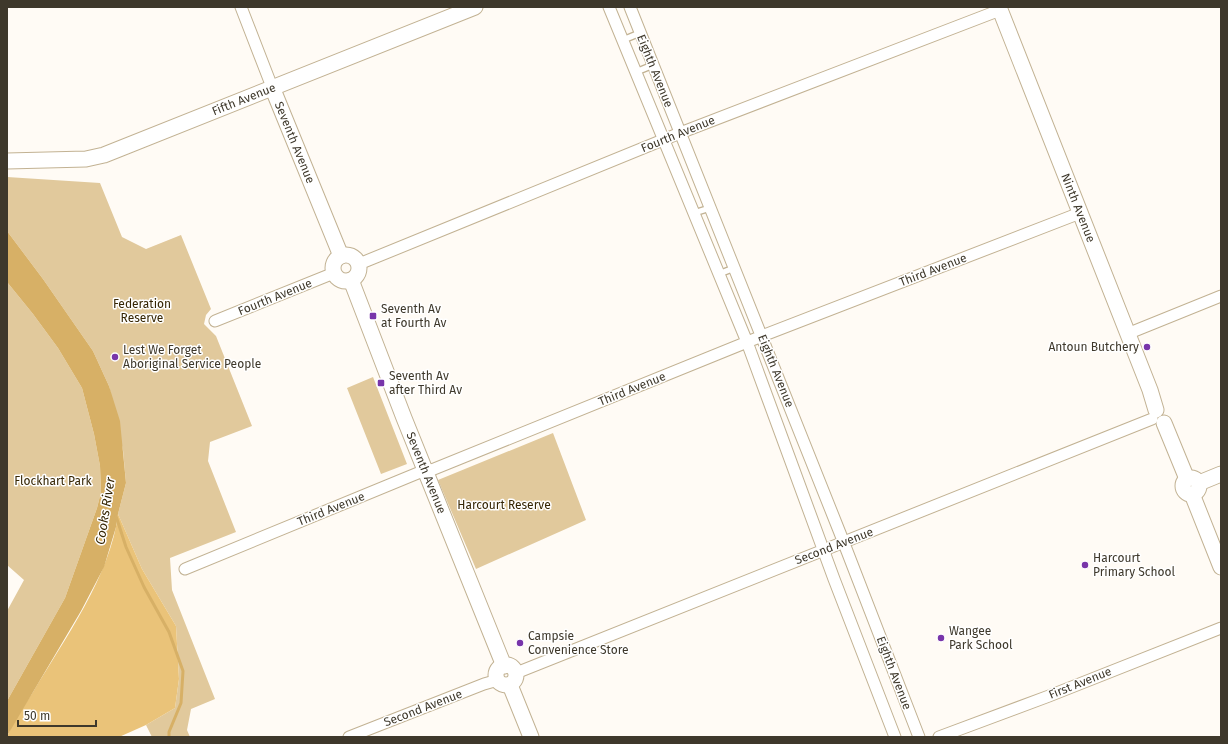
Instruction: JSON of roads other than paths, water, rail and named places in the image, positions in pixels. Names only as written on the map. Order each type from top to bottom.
[{"type":"main road","name":"Fifth Avenue","points":[[7,161],[86,159],[104,155],[474,7]]},
{"type":"main road","name":"Ninth Avenue","points":[[999,8],[1150,390],[1157,417],[1193,486],[1221,567]]},
{"type":"main road","name":"Seventh Avenue","points":[[272,87],[341,256]]},
{"type":"main road","points":[[346,255],[354,257],[359,264],[357,275],[351,280],[347,281],[339,279],[334,273],[334,265],[341,256],[346,255]]},
{"type":"main road","name":"Seventh Avenue","points":[[351,280],[404,418],[531,737]]},
{"type":"main road","points":[[1193,486],[1221,474]]},
{"type":"street","name":"Seventh Avenue","points":[[241,7],[272,87]]},
{"type":"street","name":"Eighth Avenue","points":[[609,7],[747,342],[895,737]]},
{"type":"street","name":"Eighth Avenue","points":[[630,7],[844,542],[918,737]]},
{"type":"street","name":"Fourth Avenue","points":[[359,264],[680,133],[999,8]]},
{"type":"street","name":"Third Avenue","points":[[185,570],[426,471],[546,425],[762,336],[1080,213]]},
{"type":"street","name":"Fourth Avenue","points":[[215,321],[334,273]]},
{"type":"street","points":[[1127,334],[1221,296]]},
{"type":"street","name":"Second Avenue","points":[[350,737],[1157,417]]},
{"type":"street","name":"First Avenue","points":[[939,737],[1049,696],[1221,628]]},
{"type":"lane","points":[[623,40],[640,33]]},
{"type":"lane","points":[[636,72],[653,65]]},
{"type":"lane","points":[[694,213],[710,208]]},
{"type":"lane","points":[[719,274],[734,268]]},
{"type":"water","name":"Cooks River","points":[[7,231],[43,279],[93,351],[109,386],[120,421],[126,483],[116,527],[104,567],[81,611],[7,736],[7,701],[65,598],[97,508],[101,492],[100,466],[94,434],[82,388],[58,348],[7,282]]},
{"type":"waterway","points":[[116,516],[126,547],[144,587],[169,632],[183,671],[181,703],[169,732],[169,737]]},
{"type":"place","name":"Seventh Av at Fourth Av","points":[[373,316]]},
{"type":"place","name":"Antoun Butchery","points":[[1147,347]]},
{"type":"place","name":"Lest We Forget Aboriginal Service People","points":[[115,357]]},
{"type":"place","name":"Seventh Av after Third Av","points":[[381,383]]},
{"type":"place","name":"Harcourt Primary School","points":[[1085,565]]},
{"type":"place","name":"Wangee Park School","points":[[941,638]]},
{"type":"place","name":"Campsie Convenience Store","points":[[520,643]]},
{"type":"park label","name":"Federation Reserve","points":[[142,311]]},
{"type":"park label","name":"Flockhart Park","points":[[53,481]]},
{"type":"park label","name":"Harcourt Reserve","points":[[504,505]]}]
